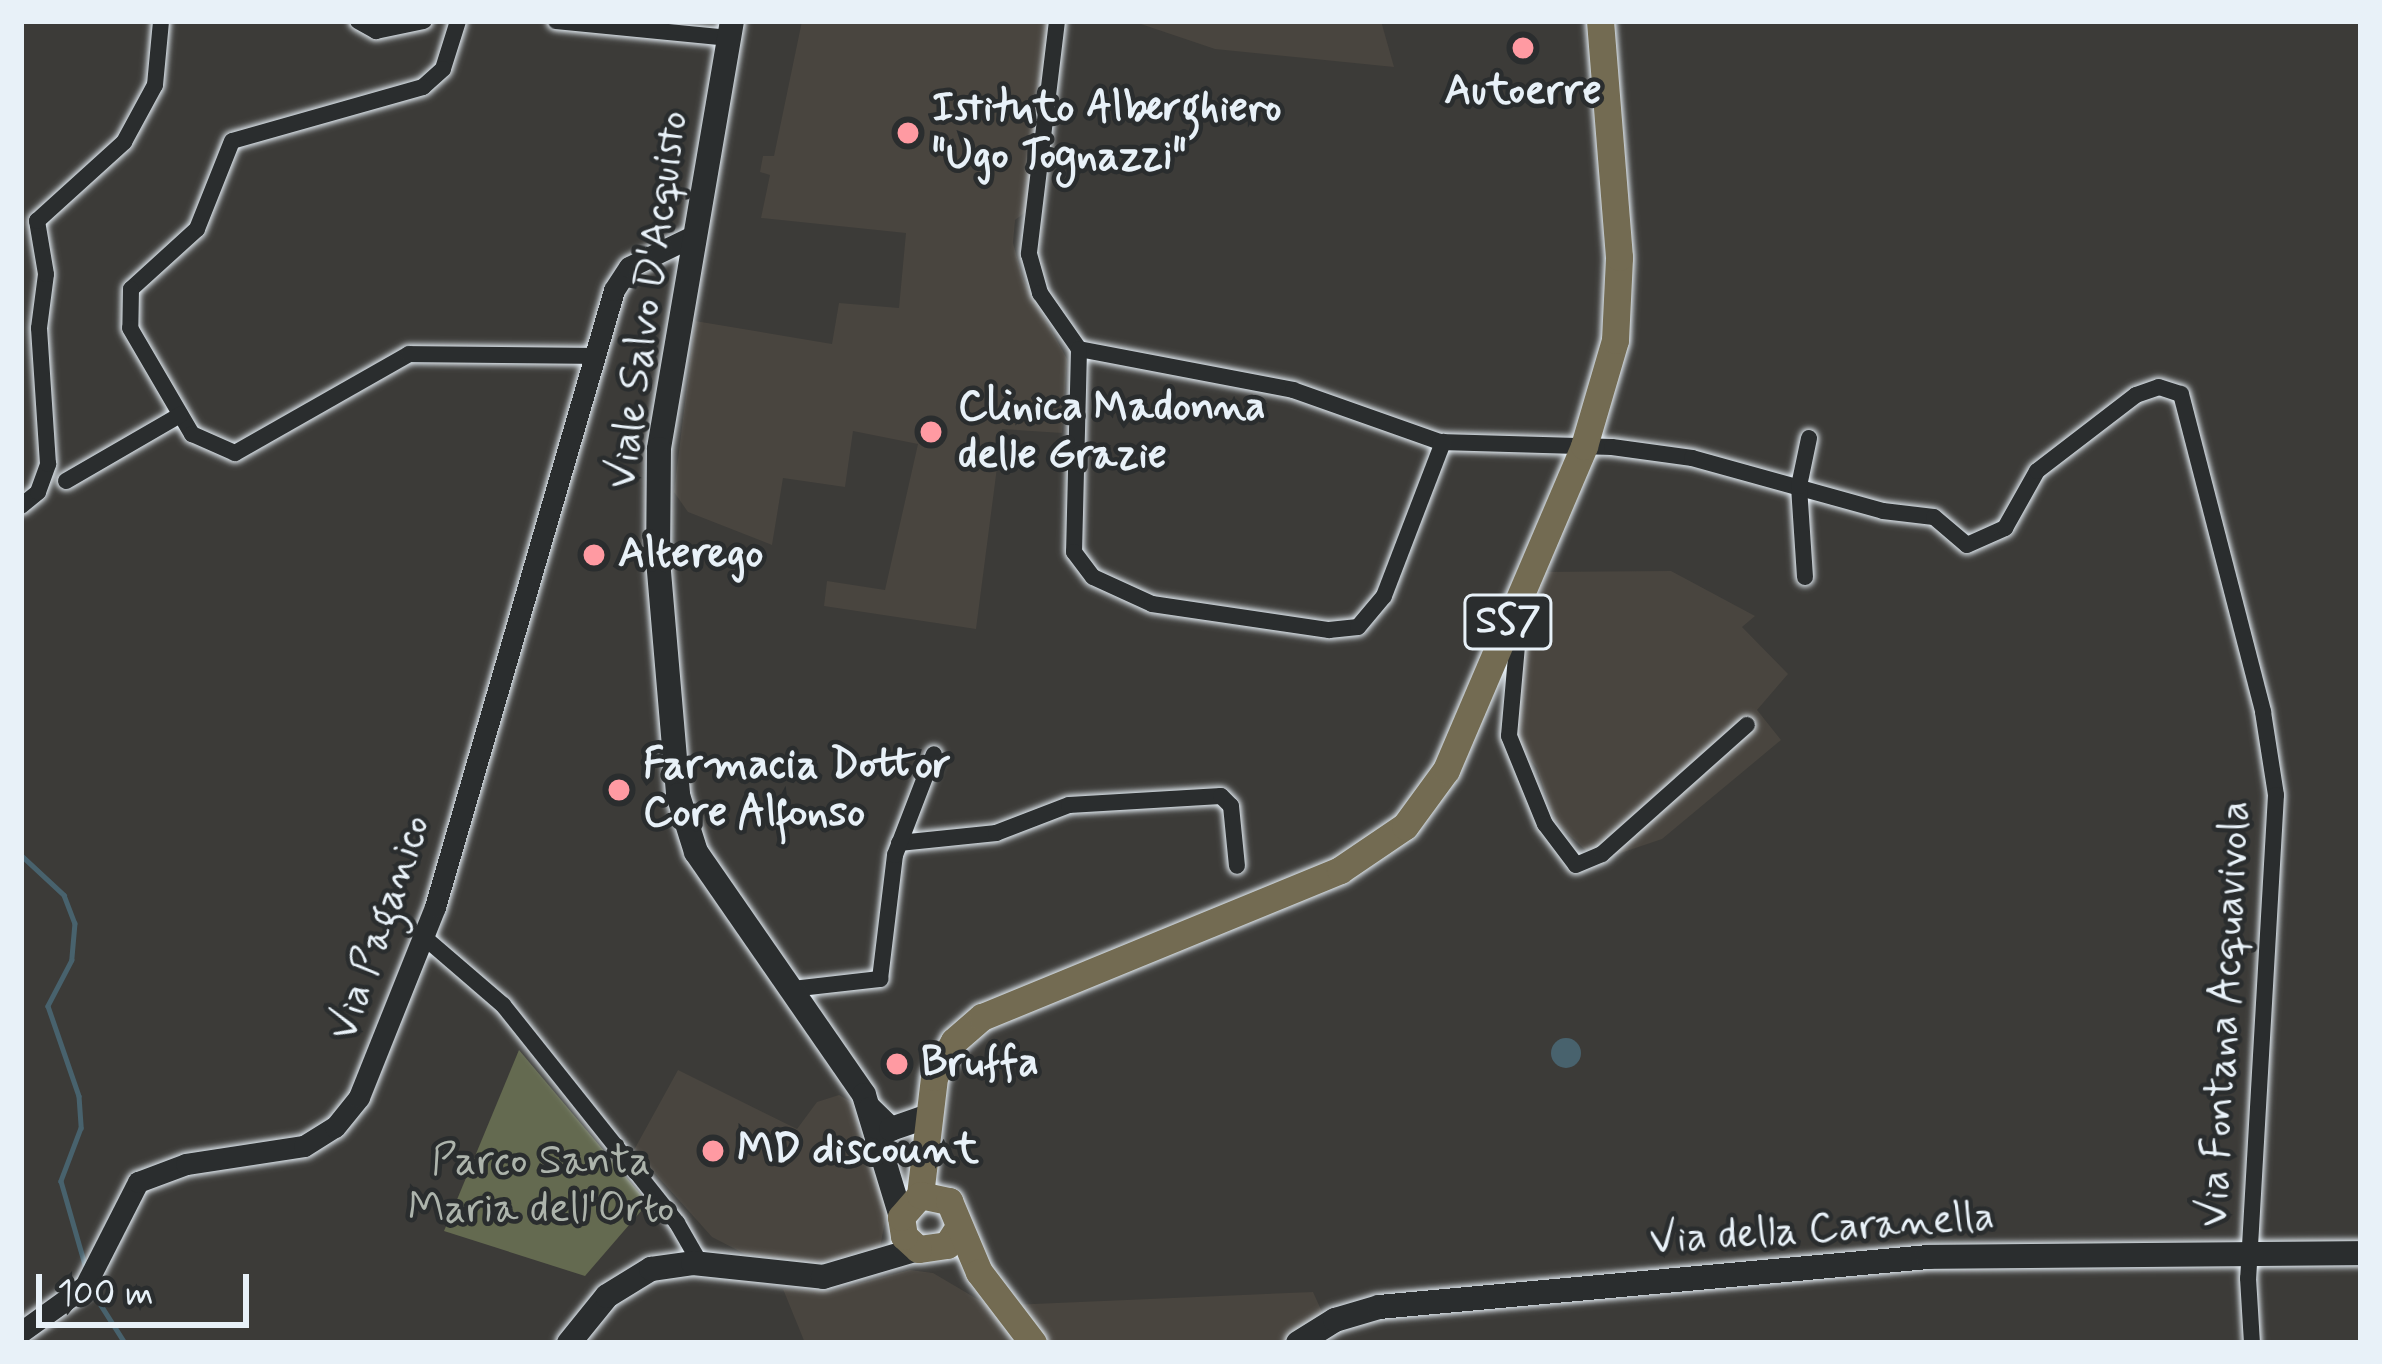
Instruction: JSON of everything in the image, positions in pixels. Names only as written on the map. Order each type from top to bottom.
[{"type":"main road","name":"SS7","points":[[1034,1343],[979,1272],[930,1146],[926,1118],[946,1052],[982,1017],[1340,871],[1399,831],[1452,760],[1584,446],[1619,311],[1600,21]]},
{"type":"main road","name":"Viale Salvo D'Acquisto","points":[[731,29],[658,468],[658,560],[678,795],[696,852],[792,988],[869,1109],[901,1222]]},
{"type":"main road","points":[[869,1109],[900,1130],[926,1118]]},
{"type":"main road","name":"SS7","points":[[920,1195],[930,1146]]},
{"type":"main road","points":[[569,1343],[629,1279],[700,1263],[797,1276],[861,1272],[928,1250],[953,1215],[883,1165]]},
{"type":"main road","points":[[861,1272],[920,1195]]},
{"type":"main road","name":"SS7","points":[[901,1222],[928,1250],[979,1272]]},
{"type":"main road","name":"Via della Caranella","points":[[1298,1343],[1335,1320],[1388,1306],[1967,1255],[2361,1253]]},
{"type":"street","points":[[21,506],[38,492],[48,464],[39,328],[46,280],[37,221],[124,142],[155,85],[161,21]]},
{"type":"street","points":[[358,21],[376,32],[424,21]]},
{"type":"street","points":[[458,21],[443,69],[423,87],[240,136],[224,150],[197,229],[141,274],[128,298],[134,337],[180,415],[202,442],[236,453],[409,354],[594,356]]},
{"type":"street","points":[[556,21],[731,29]]},
{"type":"street","points":[[1057,21],[1029,254],[1040,293],[1078,349],[1072,545],[1089,574],[1152,604],[1329,630],[1358,627],[1384,596],[1443,442]]},
{"type":"street","name":"Via Paganico","points":[[21,1332],[72,1300],[105,1256],[122,1206],[141,1179],[187,1164],[291,1150],[335,1127],[382,1052],[425,938],[622,274],[694,235]]},
{"type":"street","name":"Via Fontana Acquavivola","points":[[1078,349],[1246,378],[1443,442],[1671,454],[1934,517],[1960,543],[1974,545],[2010,523],[2036,471],[2136,395],[2164,387],[2183,399],[2258,691],[2276,794],[2250,1255]]},
{"type":"street","points":[[66,482],[180,415]]},
{"type":"street","points":[[1805,577],[1799,485],[1808,438]]},
{"type":"street","points":[[1508,623],[1516,642],[1509,736],[1545,824],[1576,865],[1602,854],[1747,724]]},
{"type":"street","points":[[792,988],[819,980],[882,985],[898,843],[934,754]]},
{"type":"street","points":[[898,843],[996,833],[1064,806],[1218,796],[1232,806],[1237,866]]},
{"type":"street","points":[[425,938],[503,1005],[677,1223],[700,1263]]},
{"type":"street","points":[[2250,1255],[2252,1343]]},
{"type":"shaded area","points":[[802,21],[1049,21],[1027,211],[1015,220],[1013,243],[1023,279],[1067,359],[1062,433],[1002,429],[976,629],[824,606],[827,581],[885,590],[918,444],[853,431],[845,487],[783,478],[772,545],[688,512],[674,492],[695,321],[832,344],[839,303],[899,308],[906,233],[761,218],[770,175],[760,172],[763,156],[774,156]]},
{"type":"shaded area","points":[[1132,21],[1381,21],[1394,67],[1215,49]]},
{"type":"shaded area","points":[[1671,571],[1755,616],[1742,627],[1788,674],[1757,710],[1781,740],[1662,839],[1597,861],[1555,821],[1537,768],[1511,733],[1508,700],[1537,572]]},
{"type":"shaded area","points":[[678,1070],[797,1129],[817,1102],[839,1095],[853,1103],[865,1154],[889,1202],[880,1247],[816,1264],[745,1254],[712,1237],[634,1150]]},
{"type":"shaded area","points":[[910,1270],[933,1273],[989,1306],[1313,1292],[1332,1334],[1317,1343],[805,1343],[783,1289],[830,1291]]},
{"type":"green space","name":"Parco Santa Maria dell'Orto","points":[[519,1050],[648,1203],[585,1276],[444,1231]]},
{"type":"water","points":[[1566,1038],[1581,1053],[1566,1068],[1551,1053]]},
{"type":"waterway","points":[[21,855],[64,895],[75,923],[72,960],[48,1006],[79,1096],[81,1128],[61,1181],[86,1268]]},
{"type":"waterway","points":[[92,1291],[125,1343]]},
{"type":"place","name":"Autoerre","points":[[1523,48]]},
{"type":"place","name":"Istituto Alberghiero \"Ugo Tognazzi\"","points":[[908,133]]},
{"type":"place","name":"Clinica Madonna delle Grazie","points":[[931,432]]},
{"type":"place","name":"Alterego","points":[[594,555]]},
{"type":"place","name":"Farmacia Dottor Core Alfonso","points":[[619,790]]},
{"type":"place","name":"Bruffa","points":[[897,1064]]},
{"type":"place","name":"MD discount","points":[[713,1151]]}]
